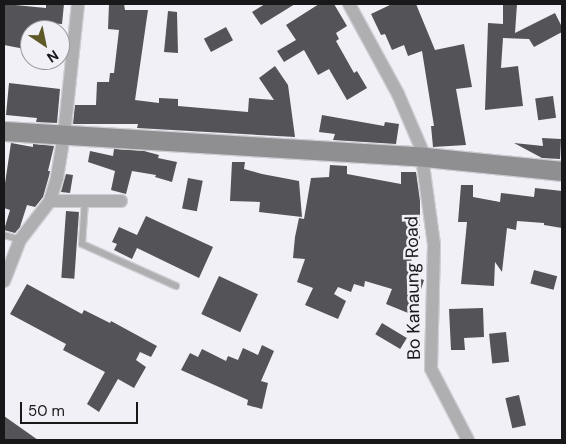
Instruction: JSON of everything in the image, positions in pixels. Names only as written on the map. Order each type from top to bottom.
[{"type":"street","points":[[4,281],[20,240],[50,201],[57,178],[64,135],[78,4]]},
{"type":"street","name":"Bo Kanaung Road","points":[[349,4],[398,94],[424,157],[434,245],[432,369],[468,440]]},
{"type":"street","points":[[4,131],[424,157],[562,170]]},
{"type":"street","points":[[50,201],[121,201]]},
{"type":"lane","points":[[85,201],[82,244],[176,286]]},
{"type":"lane","points":[[4,235],[20,240]]},
{"type":"building","points":[[5,4],[46,8],[46,4],[64,4],[62,20],[20,20],[20,48],[4,45]]},
{"type":"building","points":[[109,4],[124,4],[125,10],[148,10],[135,100],[159,103],[159,98],[178,99],[178,106],[248,112],[249,98],[274,100],[259,78],[275,66],[288,85],[295,137],[137,128],[138,124],[73,124],[75,105],[96,105],[97,82],[109,82],[110,73],[114,73],[119,30],[108,29]]},
{"type":"building","points":[[265,4],[295,4],[261,25],[252,12]]},
{"type":"building","points":[[319,4],[334,4],[347,26],[336,33],[339,39],[336,41],[354,73],[357,71],[367,88],[347,100],[329,69],[318,75],[304,50],[284,62],[277,51],[296,40],[286,25]]},
{"type":"building","points":[[392,4],[416,4],[435,50],[464,44],[472,87],[456,89],[466,145],[433,147],[431,126],[434,126],[422,51],[408,56],[404,45],[392,50],[385,34],[381,35],[371,14]]},
{"type":"building","points":[[503,4],[517,4],[515,33],[555,13],[562,27],[562,32],[534,47],[529,39],[503,38],[501,68],[518,66],[523,106],[485,110],[488,23],[503,24]]},
{"type":"building","points":[[168,11],[177,12],[178,53],[164,52]]},
{"type":"building","points":[[226,27],[233,40],[211,52],[204,39]]},
{"type":"building","points":[[9,83],[60,89],[57,123],[36,122],[37,118],[6,115]]},
{"type":"building","points":[[553,96],[556,118],[538,120],[535,99]]},
{"type":"building","points":[[322,115],[384,126],[385,122],[399,124],[396,144],[333,140],[335,134],[319,132]]},
{"type":"building","points":[[542,138],[561,139],[560,159],[542,158],[514,143],[543,146]]},
{"type":"building","points":[[11,143],[33,147],[33,144],[54,146],[43,197],[35,207],[27,205],[20,227],[15,233],[4,230],[10,210],[4,208],[4,190]]},
{"type":"building","points":[[114,149],[144,151],[159,155],[158,158],[177,162],[172,182],[155,177],[156,175],[132,171],[126,194],[111,190],[115,171],[88,162],[90,151],[113,156]]},
{"type":"building","points":[[232,162],[245,162],[244,169],[299,181],[302,217],[259,212],[260,202],[230,201]]},
{"type":"building","points":[[330,165],[347,166],[347,174],[401,184],[401,172],[416,172],[420,201],[420,245],[412,244],[411,276],[424,280],[413,315],[386,304],[392,289],[365,281],[364,287],[354,284],[351,292],[338,287],[334,294],[346,301],[338,319],[305,305],[313,288],[297,282],[305,259],[293,258],[295,237],[299,218],[304,219],[311,178],[329,177]]},
{"type":"building","points":[[66,174],[73,175],[70,193],[61,192]]},
{"type":"building","points":[[188,178],[203,181],[197,211],[182,208]]},
{"type":"building","points":[[461,185],[473,185],[473,197],[500,202],[501,193],[534,197],[535,188],[562,191],[562,228],[544,225],[544,223],[517,221],[516,230],[507,228],[502,272],[495,262],[494,286],[461,284],[467,222],[458,222]]},
{"type":"building","points":[[66,211],[79,212],[74,279],[61,278]]},
{"type":"building","points":[[146,216],[213,247],[199,278],[137,248],[132,259],[114,250],[117,244],[112,242],[119,227],[137,235]]},
{"type":"building","points":[[534,270],[557,276],[554,290],[530,284]]},
{"type":"building","points":[[219,276],[258,294],[240,332],[201,314]]},
{"type":"building","points":[[27,284],[82,314],[84,310],[110,323],[111,321],[157,346],[151,357],[140,352],[136,360],[146,367],[134,388],[118,379],[99,412],[87,404],[105,372],[63,350],[66,344],[10,314]]},
{"type":"building","points":[[483,308],[484,337],[464,338],[465,350],[451,350],[449,309]]},
{"type":"building","points":[[382,323],[407,338],[400,349],[375,334]]},
{"type":"building","points":[[506,332],[509,362],[492,364],[489,334]]},
{"type":"building","points":[[262,345],[274,351],[261,381],[268,383],[262,409],[247,405],[248,400],[181,370],[190,353],[198,357],[202,349],[226,361],[228,356],[238,360],[243,348],[258,355]]},
{"type":"building","points":[[519,395],[526,425],[512,428],[505,398]]},
{"type":"building","points":[[4,416],[38,440],[4,440]]}]
